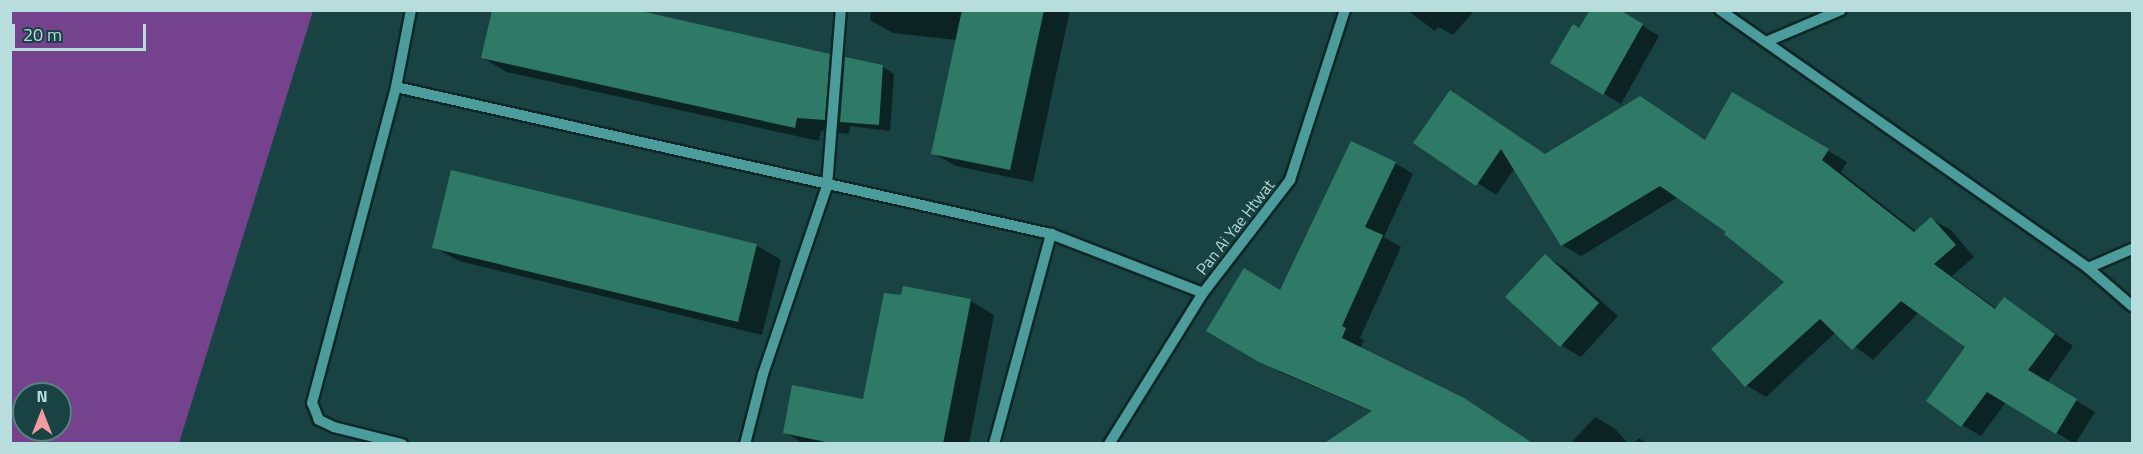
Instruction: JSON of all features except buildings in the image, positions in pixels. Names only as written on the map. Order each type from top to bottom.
[{"type":"street","points":[[402,444],[334,427],[319,420],[312,403],[396,87],[411,10]]},
{"type":"street","points":[[746,444],[763,374],[827,186],[841,10]]},
{"type":"street","name":"Pan Ai Yae Htwat","points":[[1109,444],[1203,293],[1290,180],[1345,10]]},
{"type":"street","points":[[1720,10],[1768,41],[2088,268],[2133,306]]},
{"type":"street","points":[[1768,41],[1841,10]]},
{"type":"street","points":[[396,87],[827,186],[1051,234],[1203,293]]},
{"type":"street","points":[[994,444],[1051,234]]},
{"type":"street","points":[[2088,268],[2133,249]]},
{"type":"shaded area","points":[[10,11],[313,11],[179,443],[11,443]]}]
